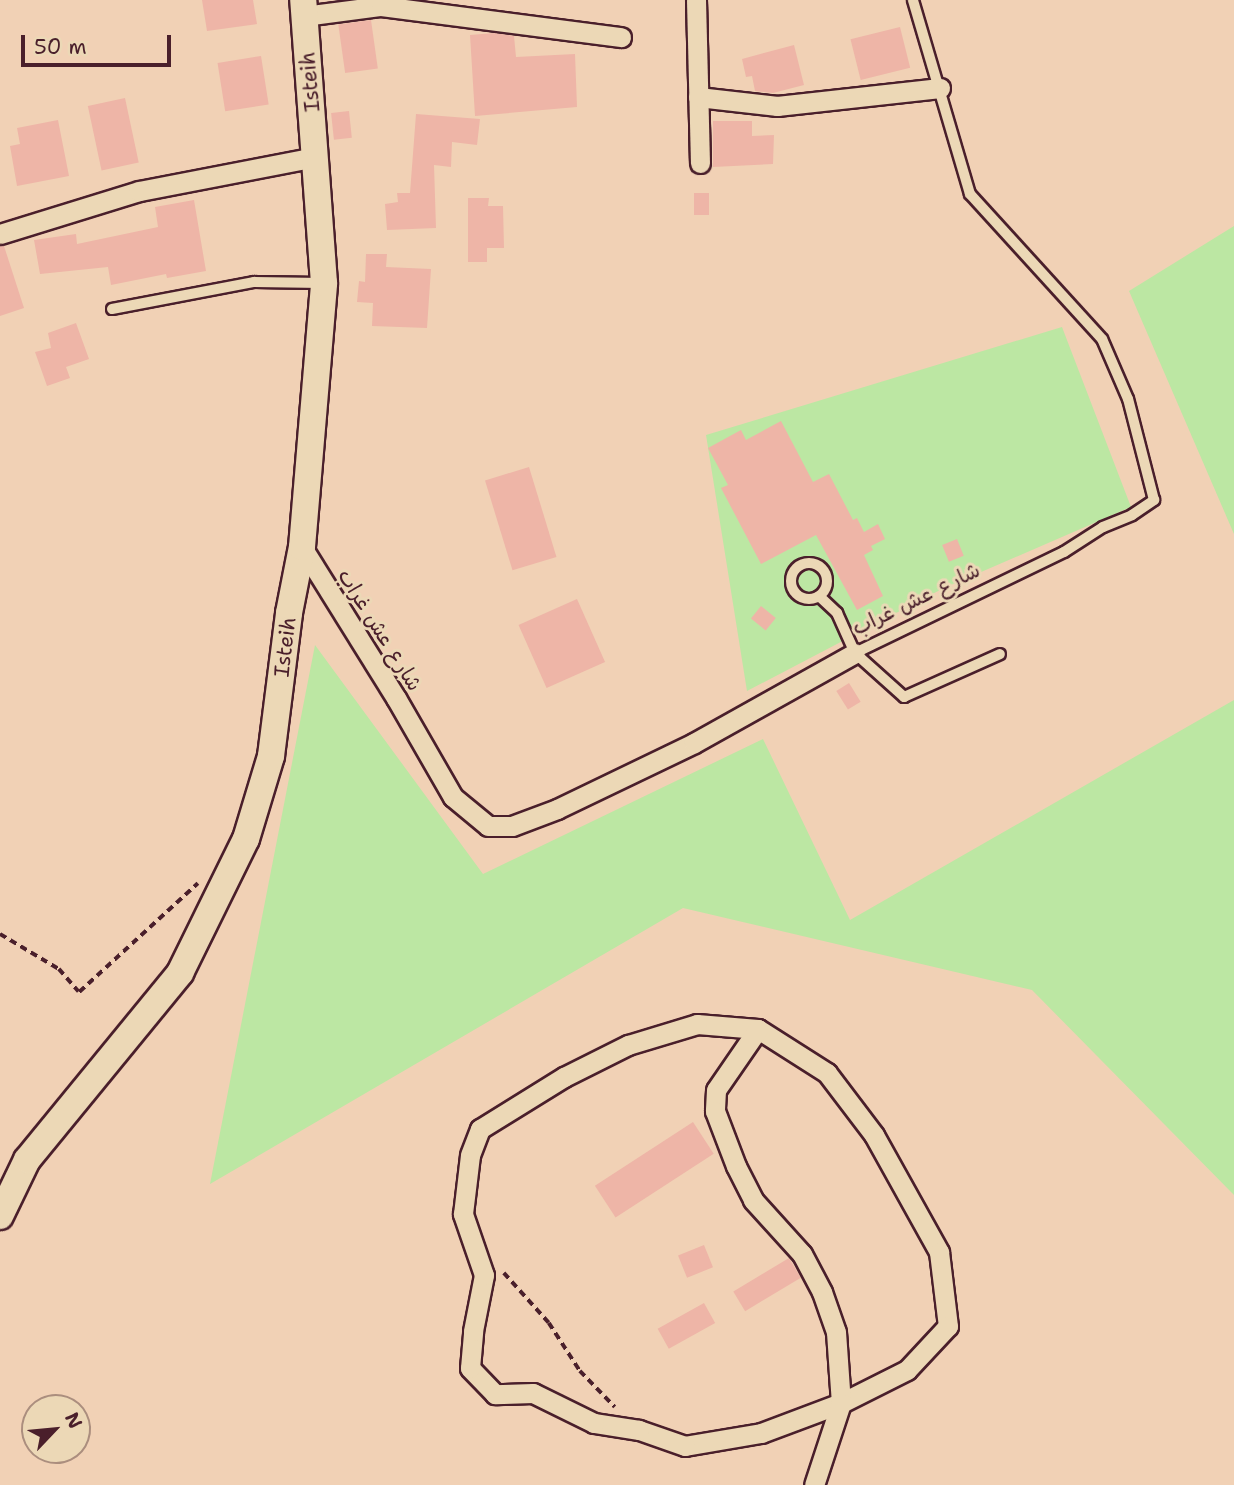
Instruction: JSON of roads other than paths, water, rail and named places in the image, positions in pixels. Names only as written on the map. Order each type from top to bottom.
[{"type":"street","points":[[696,0],[700,163]]},
{"type":"street","points":[[303,8],[381,6],[621,37]]},
{"type":"street","name":"Isteih","points":[[0,1216],[27,1160],[180,973],[246,839],[271,756],[289,613],[302,547],[324,283],[303,8]]},
{"type":"street","points":[[698,97],[777,106],[940,88]]},
{"type":"street","points":[[0,234],[139,191],[316,157]]},
{"type":"street","name":"شارع عش غراب","points":[[302,547],[396,698],[453,797],[488,827],[513,826],[570,803],[694,743],[855,653]]},
{"type":"street","points":[[696,1024],[758,1029],[827,1073],[874,1135],[939,1252],[948,1326],[907,1370],[841,1403],[761,1433],[685,1446],[639,1430],[594,1423],[533,1393],[495,1394],[470,1368],[473,1331],[484,1275],[463,1214],[470,1155],[480,1129],[564,1077],[628,1045],[696,1024]]},
{"type":"street","points":[[758,1029],[716,1090],[715,1111],[736,1166],[753,1200],[802,1254],[822,1292],[836,1332],[841,1403],[814,1485]]},
{"type":"lane","name":"شارع عش غراب","points":[[855,653],[1064,552],[1102,527],[1132,515],[1154,500],[1128,400],[1102,339],[970,194],[913,0]]},
{"type":"lane","points":[[112,309],[254,282],[324,283]]},
{"type":"lane","points":[[819,596],[836,613],[855,653],[904,697],[1000,654]]}]
